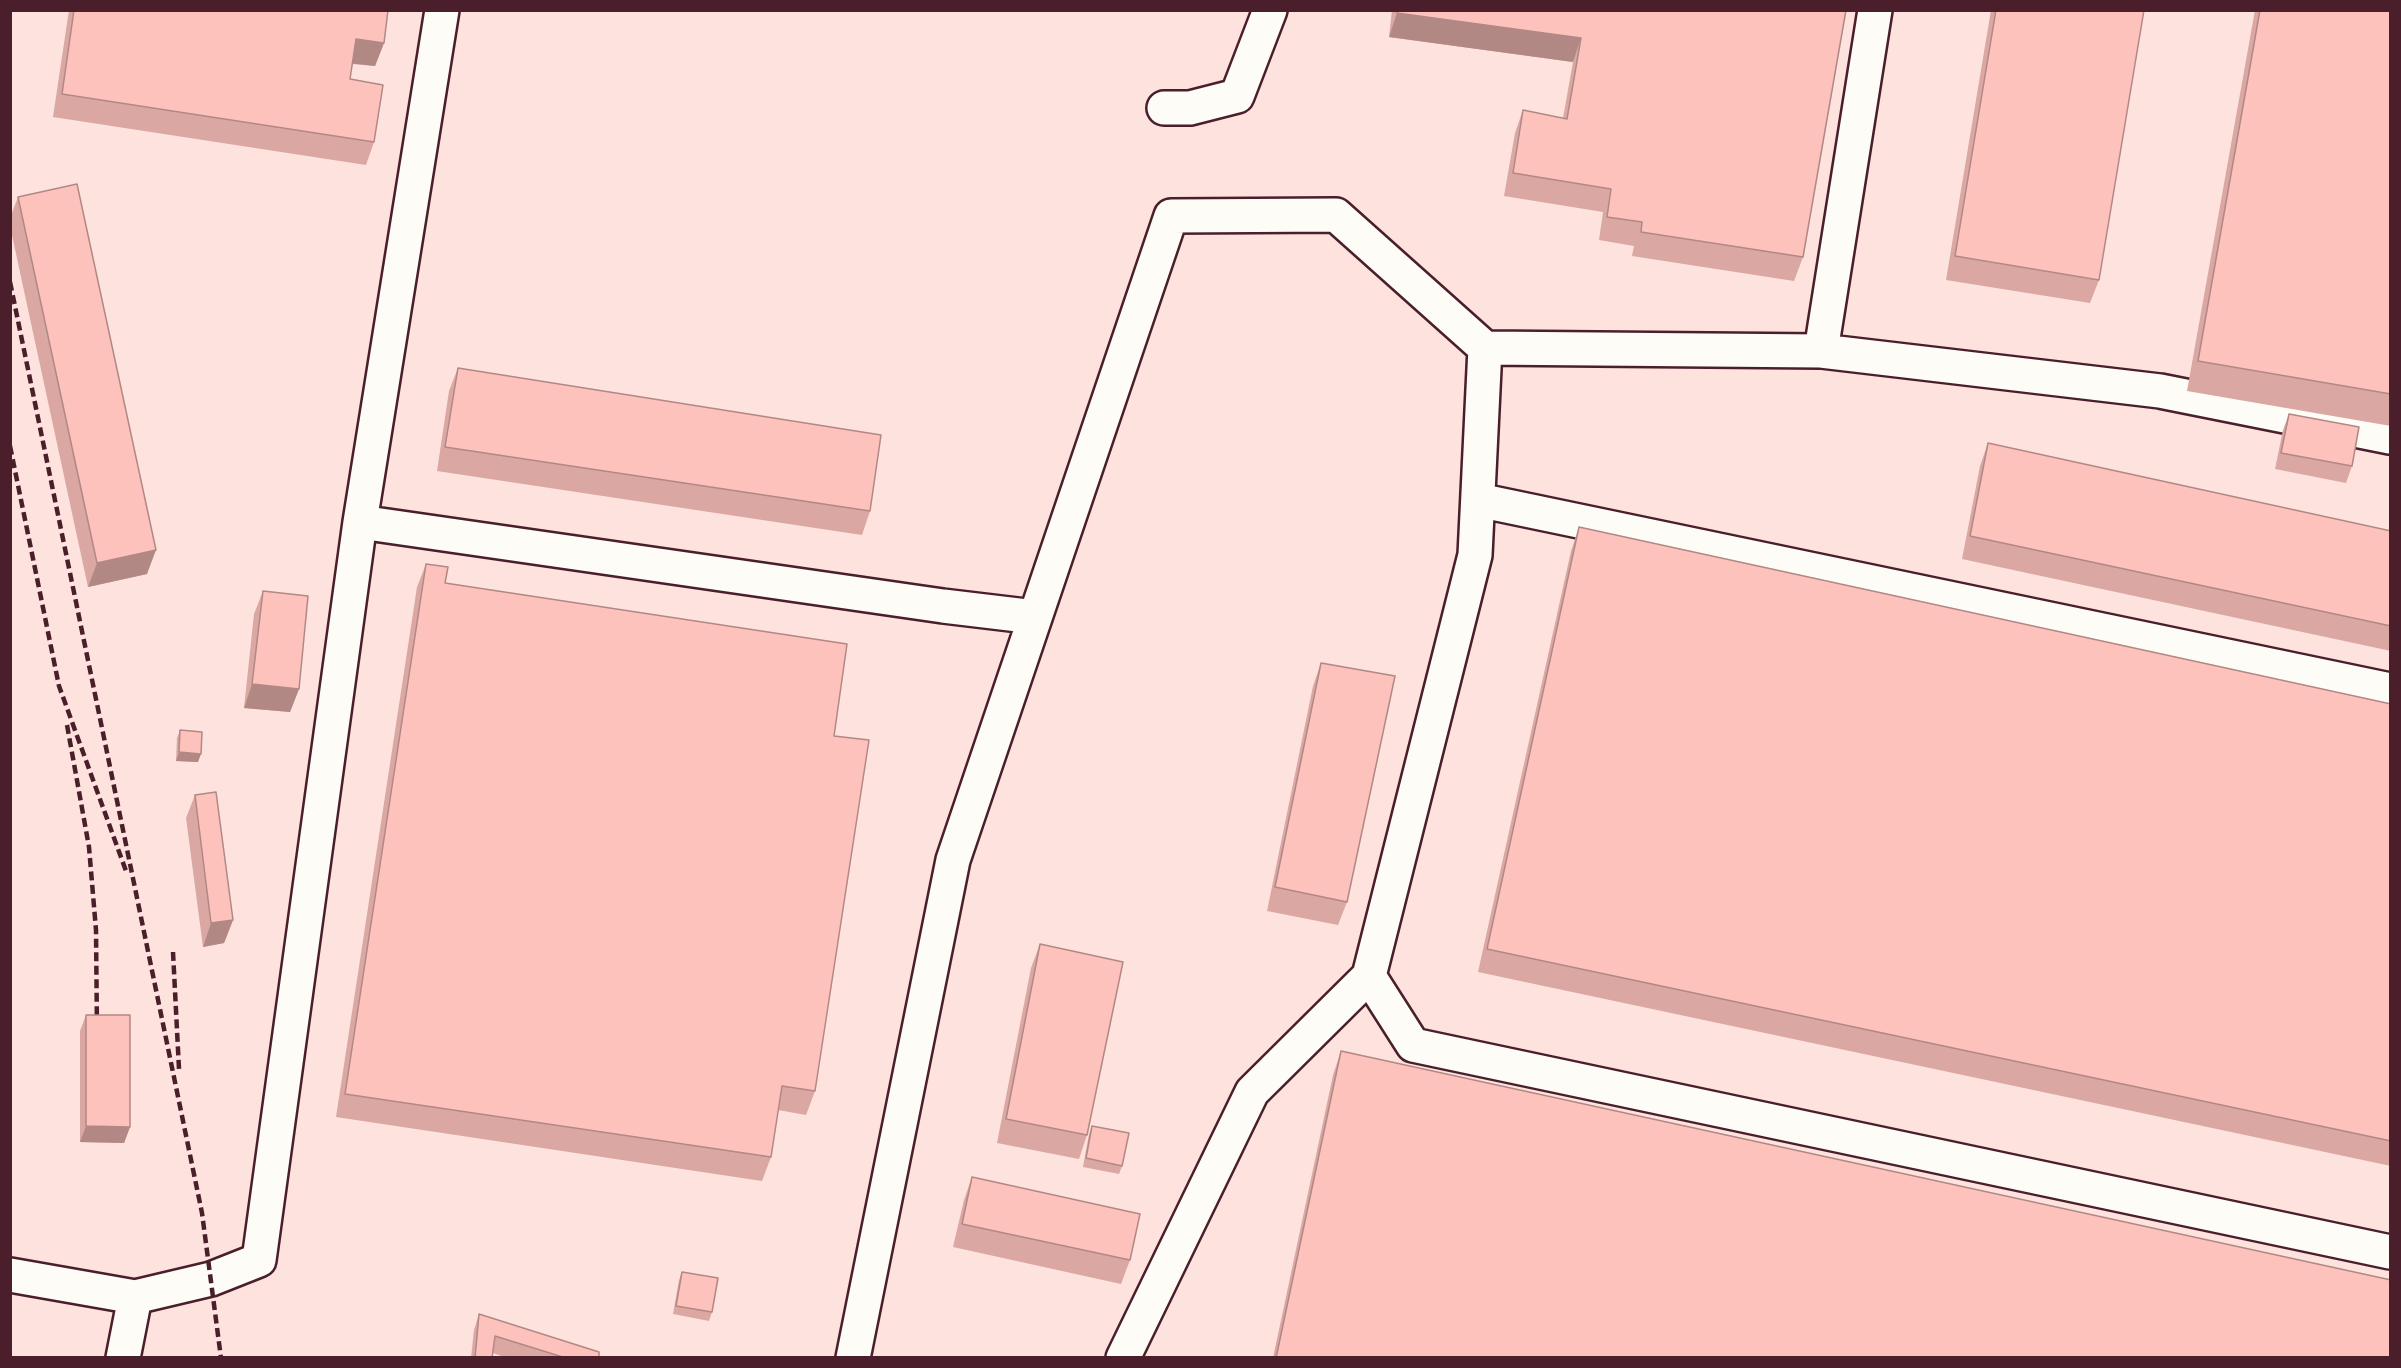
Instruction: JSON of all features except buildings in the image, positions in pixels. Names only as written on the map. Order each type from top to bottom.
[{"type":"lane","points":[[10,1275],[135,1297],[211,1279],[259,1260],[360,522],[442,10]]},
{"type":"lane","points":[[1164,108],[1190,108],[1237,96],[1270,10]]},
{"type":"lane","points":[[1821,351],[1875,10]]},
{"type":"lane","points":[[853,1358],[953,860],[1171,216],[1336,215],[1485,348],[1821,351],[2160,391],[2391,437]]},
{"type":"lane","points":[[1123,1358],[1252,1092],[1369,976],[1475,555],[1485,348]]},
{"type":"lane","points":[[1478,500],[2391,690]]},
{"type":"lane","points":[[360,522],[943,606],[1035,617]]},
{"type":"lane","points":[[1369,976],[1413,1045],[2391,1252]]},
{"type":"lane","points":[[123,1358],[135,1297]]},
{"type":"shaded area","points":[[11,11],[2390,11],[2390,1357],[11,1357]]},
{"type":"railway","points":[[10,282],[202,1213],[221,1358]]},
{"type":"railway","points":[[10,446],[59,686],[126,871]]},
{"type":"railway","points":[[67,725],[89,847],[96,930],[97,1032]]},
{"type":"railway","points":[[173,952],[179,1069]]}]
